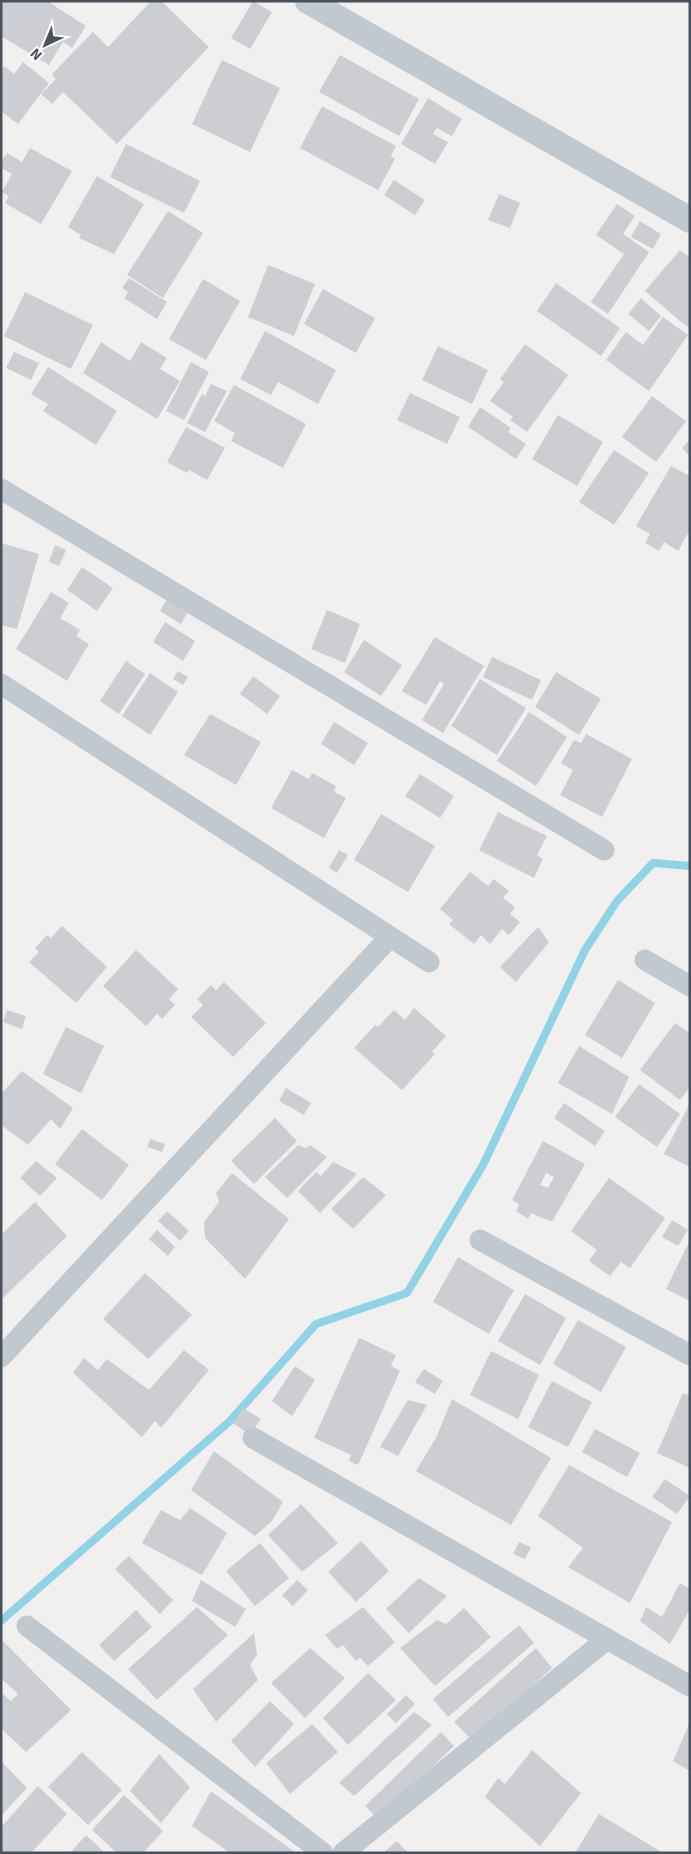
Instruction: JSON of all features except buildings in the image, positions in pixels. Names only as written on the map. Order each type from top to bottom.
[{"type":"street","points":[[308,1],[690,220]]},
{"type":"street","points":[[1,489],[604,850]]},
{"type":"street","points":[[1,684],[429,962]]},
{"type":"street","points":[[1,1357],[390,937]]},
{"type":"street","points":[[645,960],[690,986]]},
{"type":"street","points":[[480,1240],[690,1355]]},
{"type":"street","points":[[253,1438],[690,1686]]},
{"type":"street","points":[[27,1626],[323,1853]]},
{"type":"street","points":[[343,1853],[606,1640]]},
{"type":"waterway","points":[[1,1621],[230,1421],[316,1324],[407,1293],[483,1165],[585,950],[617,901],[653,863],[690,866]]}]
